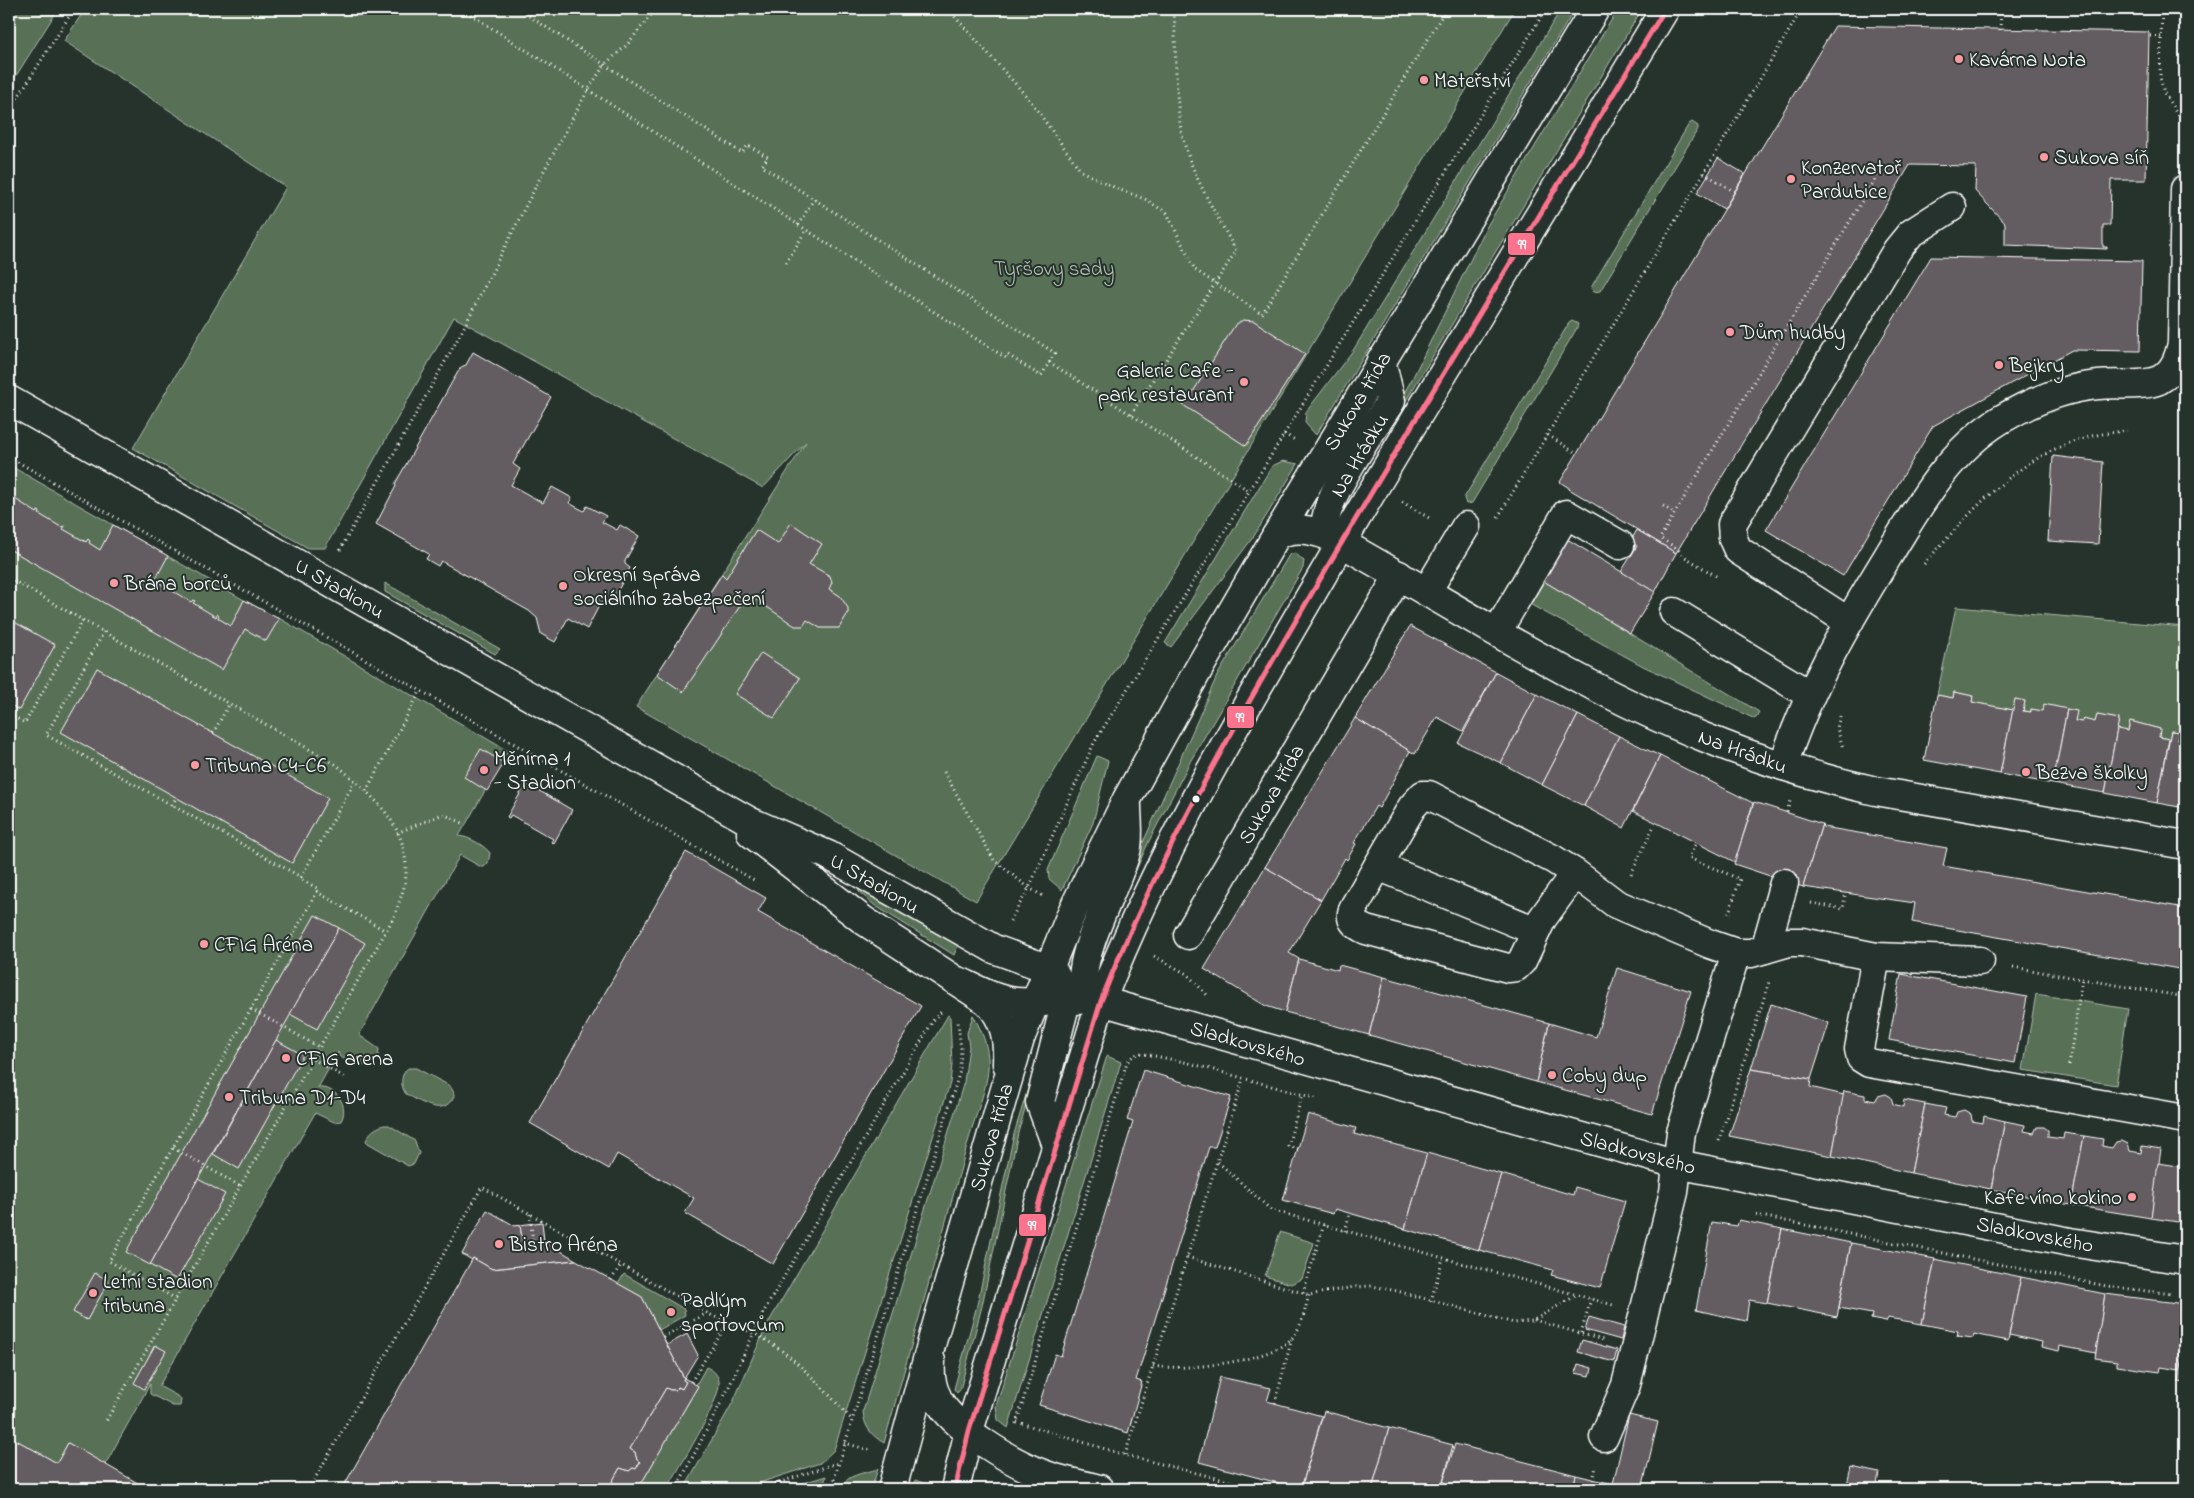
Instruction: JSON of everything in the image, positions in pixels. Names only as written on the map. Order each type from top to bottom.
[{"type":"street","name":"Sukova třída","points":[[892,1489],[934,1334],[1020,1039],[1072,912],[1127,799],[1198,670],[1276,536],[1595,9]]},
{"type":"street","points":[[955,1489],[969,1431],[1101,1001],[1125,940],[1166,852],[1222,747],[1342,543],[1665,9]]},
{"type":"street","points":[[1783,766],[1810,695],[1849,622],[1912,516],[1942,473],[1959,453],[1981,433],[2031,403],[2047,397],[2096,385],[2158,380],[2175,365],[2182,343],[2185,188]]},
{"type":"street","points":[[1849,622],[1738,550],[1732,539],[1732,524],[1897,250],[1910,234],[1952,207]]},
{"type":"street","name":"Na Hrádku","points":[[1342,543],[1326,531],[1324,523],[1326,513],[1348,470],[1391,401],[1382,360]]},
{"type":"street","name":"U Stadionu","points":[[9,400],[750,821],[828,855],[994,949],[1049,969]]},
{"type":"street","points":[[1497,632],[1566,514],[1620,545]]},
{"type":"street","points":[[1427,591],[1466,526]]},
{"type":"street","name":"Na Hrádku","points":[[1276,536],[1287,530],[1306,530],[1330,536],[1588,682],[1705,738],[1783,766],[1840,783],[1876,791],[2185,845]]},
{"type":"street","name":"Sukova třída","points":[[1188,935],[1399,575]]},
{"type":"street","points":[[1674,612],[1810,695]]},
{"type":"street","name":"U Stadionu","points":[[670,776],[745,828],[954,994],[987,1001],[1001,1018],[1007,1040],[1006,1086]]},
{"type":"street","points":[[1575,873],[1550,906],[1522,961],[1516,967],[1508,968],[1366,930],[1356,926],[1352,921],[1352,914],[1417,800],[1423,795],[1429,795],[1553,859],[1575,873],[1616,904],[1736,953],[1752,953],[1773,946],[1802,942],[1876,957],[1980,961]]},
{"type":"street","name":"Sukova třída","points":[[1101,1001],[1092,997],[1086,989],[1084,982],[1085,966],[1092,942],[1127,850],[1127,799]]},
{"type":"street","points":[[1378,866],[1536,931]]},
{"type":"street","points":[[1773,946],[1782,890]]},
{"type":"street","points":[[1604,1437],[1626,1385],[1674,1192],[1681,1132],[1736,953]]},
{"type":"street","points":[[1876,957],[1859,1049],[1861,1058],[1869,1063],[2185,1119]]},
{"type":"street","points":[[1049,969],[1055,974],[1063,988],[1064,999]]},
{"type":"street","name":"U Stadionu","points":[[954,994],[1036,1002],[1064,999],[1101,1001]]},
{"type":"street","name":"Sukova třída","points":[[1056,1145],[1040,1102],[1064,999]]},
{"type":"street","name":"Sladkovského","points":[[1101,1001],[1677,1164],[2070,1242],[2185,1260]]},
{"type":"street","points":[[934,1334],[930,1377],[938,1400],[946,1410],[969,1431],[1007,1457],[1030,1469],[1099,1489]]},
{"type":"path","points":[[9,111],[74,9]]},
{"type":"path","points":[[462,9],[1006,358],[1008,355],[1041,376],[1055,353],[762,166],[768,157],[748,145],[742,153],[518,9]]},
{"type":"path","points":[[324,579],[461,333],[540,178],[588,90],[605,64],[626,46],[656,9]]},
{"type":"path","points":[[948,9],[1029,99],[1081,171],[1118,189],[1145,199],[1167,213],[1195,270],[1262,314],[1446,9]]},
{"type":"path","points":[[1131,414],[1236,251],[1196,172],[1180,125],[1174,9]]},
{"type":"path","points":[[1006,929],[1029,888],[1094,743],[1248,490],[1546,9]]},
{"type":"path","points":[[1494,523],[1802,9]]},
{"type":"path","points":[[2000,30],[2001,9]]},
{"type":"path","points":[[2162,9],[2161,85],[2185,127]]},
{"type":"path","points":[[2150,36],[2161,37]]},
{"type":"path","points":[[1682,556],[1678,549],[1660,538],[1880,171]]},
{"type":"path","points":[[1704,173],[1735,192]]},
{"type":"path","points":[[798,225],[814,199]]},
{"type":"path","points":[[786,263],[806,230]]},
{"type":"path","points":[[1050,362],[1248,490]]},
{"type":"path","points":[[1922,566],[1979,503],[2027,463],[2060,446],[2105,432],[2127,431]]},
{"type":"path","points":[[1548,435],[1577,454]]},
{"type":"path","points":[[9,457],[634,810]]},
{"type":"path","points":[[1396,499],[1434,521]]},
{"type":"path","points":[[1663,506],[1674,513]]},
{"type":"path","points":[[9,578],[337,765],[384,808],[403,847],[406,869],[403,891],[386,931],[106,1421]]},
{"type":"path","points":[[9,714],[25,723],[83,620]]},
{"type":"path","points":[[104,632],[46,735],[301,877],[300,879],[319,889],[109,1261],[176,1298]]},
{"type":"path","points":[[366,791],[421,690]]},
{"type":"path","points":[[213,733],[230,703]]},
{"type":"path","points":[[1841,712],[1836,728],[1844,751]]},
{"type":"path","points":[[944,772],[994,860],[1029,888],[1044,897]]},
{"type":"path","points":[[301,877],[355,781]]},
{"type":"path","points":[[172,805],[176,798]]},
{"type":"path","points":[[397,833],[443,814],[465,824]]},
{"type":"path","points":[[1616,904],[1654,826]]},
{"type":"path","points":[[1695,845],[1689,858],[1740,879]]},
{"type":"path","points":[[1782,890],[1843,910],[1846,896]]},
{"type":"path","points":[[317,892],[386,931]]},
{"type":"path","points":[[1719,1141],[1773,946]]},
{"type":"path","points":[[1980,961],[2185,997]]},
{"type":"path","points":[[2064,1098],[2082,979]]},
{"type":"path","points":[[676,1489],[727,1391],[763,1313],[934,1019],[954,994]]},
{"type":"path","points":[[251,1009],[319,1047]]},
{"type":"path","points":[[831,1489],[960,1071],[961,1049],[957,1016]]},
{"type":"path","points":[[1027,1389],[1127,1062],[1132,1056],[1140,1053],[1188,1063],[1243,1079],[1125,1455]]},
{"type":"path","points":[[313,1059],[344,1077]]},
{"type":"path","points":[[1298,1149],[1288,1146],[1302,1095]]},
{"type":"path","points":[[173,1148],[240,1186]]},
{"type":"path","points":[[1218,1162],[1271,1210],[1644,1314]]},
{"type":"path","points":[[309,1489],[482,1187],[707,1314],[727,1324],[754,1333],[788,1356],[820,1385],[852,1420]]},
{"type":"path","points":[[1346,1231],[1350,1213]]},
{"type":"path","points":[[530,1214],[533,1243]]},
{"type":"path","points":[[1303,1293],[1324,1224]]},
{"type":"path","points":[[1187,1257],[1309,1295],[1354,1286],[1372,1286],[1514,1324],[1523,1324],[1534,1320],[1577,1295]]},
{"type":"path","points":[[1431,1301],[1443,1258]]},
{"type":"path","points":[[611,1280],[621,1265]]},
{"type":"path","points":[[1275,1403],[1293,1337],[1300,1324],[1309,1295]]},
{"type":"path","points":[[1581,1333],[1591,1299]]},
{"type":"path","points":[[663,1338],[707,1314]]},
{"type":"path","points":[[1534,1320],[1635,1348]]},
{"type":"path","points":[[691,1382],[727,1324]]},
{"type":"path","points":[[1153,1366],[1169,1369],[1258,1356],[1281,1347],[1293,1337]]},
{"type":"path","points":[[1017,1422],[1125,1455],[1260,1489]]},
{"type":"path","points":[[760,1489],[838,1463]]},
{"type":"green space","points":[[9,9],[58,9],[9,87]]},
{"type":"green space","name":"Tyršovy sady","points":[[85,9],[1515,9],[976,901],[636,707],[806,442],[763,488],[454,317],[325,548],[308,548],[133,448],[286,187],[64,41]]},
{"type":"green space","points":[[1561,9],[1575,9],[1316,435],[1305,423],[1306,412],[1354,349]]},
{"type":"green space","points":[[1618,9],[1642,9],[1369,462],[1364,463],[1365,457],[1411,381],[1487,226]]},
{"type":"green space","points":[[1692,122],[1698,126],[1698,129],[1600,291],[1594,292],[1591,289],[1592,286],[1689,124]]},
{"type":"green space","points":[[1572,321],[1578,324],[1577,328],[1472,503],[1466,504],[1464,498],[1569,323]]},
{"type":"green space","points":[[1283,461],[1298,464],[1254,536],[1171,647],[1165,643],[1272,466]]},
{"type":"green space","name":"CFIG Aréna","points":[[9,465],[508,751],[459,836],[480,844],[487,850],[490,853],[488,863],[481,867],[460,855],[359,1035],[379,1049],[378,1057],[370,1065],[364,1065],[340,1057],[338,1052],[318,1088],[330,1090],[339,1098],[344,1109],[341,1121],[334,1122],[315,1113],[159,1386],[179,1397],[181,1400],[180,1406],[173,1406],[150,1394],[150,1384],[105,1465],[68,1443],[57,1463],[9,1436]]},
{"type":"green space","points":[[1295,553],[1304,561],[1303,568],[1191,760],[1148,843],[1115,918],[1110,917],[1217,676],[1289,555]]},
{"type":"green space","points":[[1537,577],[1759,712],[1755,719],[1643,666],[1524,601]]},
{"type":"green space","points":[[385,583],[500,649],[495,654],[385,592]]},
{"type":"green space","points":[[1956,607],[2185,627],[2185,742],[2177,740],[2178,732],[2171,731],[2169,739],[2159,737],[2160,729],[2130,721],[2128,731],[2117,729],[2119,719],[2097,715],[2095,722],[2083,719],[2082,722],[2031,709],[2031,712],[2023,711],[2025,701],[2015,699],[2013,710],[1972,702],[1972,696],[1954,692],[1953,698],[1937,695]]},
{"type":"green space","points":[[1097,756],[1108,761],[1093,823],[1062,890],[1049,879],[1048,870]]},
{"type":"green space","points":[[857,881],[960,941],[954,955],[874,905],[859,892]]},
{"type":"green space","points":[[2036,994],[2128,1009],[2116,1085],[2023,1070]]},
{"type":"green space","points":[[948,1015],[950,1017],[952,1065],[950,1083],[834,1450],[820,1463],[741,1489],[684,1489],[733,1402],[767,1325]]},
{"type":"green space","points":[[973,1015],[986,1045],[988,1071],[986,1084],[884,1443],[869,1430],[863,1411],[964,1082],[969,1047],[967,1033]]},
{"type":"green space","points":[[1107,1056],[1121,1062],[1008,1428],[998,1420],[996,1406]]},
{"type":"green space","points":[[1040,1057],[1018,1133],[982,1306],[960,1390],[957,1393],[954,1389],[977,1305],[1014,1134],[1037,1059]]},
{"type":"green space","points":[[408,1068],[416,1068],[450,1086],[454,1094],[453,1099],[446,1105],[435,1107],[422,1103],[406,1094],[402,1081],[403,1074]]},
{"type":"green space","points":[[384,1125],[389,1125],[415,1141],[419,1153],[414,1164],[408,1166],[366,1141],[373,1131]]},
{"type":"green space","points":[[1280,1232],[1314,1243],[1302,1279],[1291,1284],[1265,1276]]},
{"type":"green space","points":[[624,1274],[684,1309],[685,1315],[659,1330],[642,1297],[618,1284]]},
{"type":"green space","points":[[706,1367],[717,1376],[719,1381],[718,1390],[714,1403],[698,1435],[667,1489],[638,1489],[698,1386],[696,1385]]},
{"type":"green space","points":[[878,1469],[871,1489],[839,1489],[850,1478]]},
{"type":"green space","points":[[826,1476],[823,1489],[783,1489]]},
{"type":"green space","points":[[915,1480],[935,1487],[934,1489],[913,1489]]},
{"type":"building","name":"Dům hudby","points":[[1835,26],[2149,32],[2146,180],[2111,180],[2110,225],[2103,225],[2103,247],[2107,247],[2107,249],[2005,245],[2005,223],[1975,191],[1976,166],[1910,165],[1676,553],[1560,482]]},
{"type":"building","points":[[1718,158],[1745,174],[1724,209],[1697,193]]},
{"type":"building","points":[[1931,257],[2142,261],[2140,351],[2072,350],[1933,426],[1843,576],[1766,530]]},
{"type":"building","points":[[1243,320],[1254,321],[1305,354],[1246,446],[1180,403],[1181,400],[1186,403],[1235,325]]},
{"type":"building","points":[[473,352],[551,397],[513,464],[520,469],[511,485],[543,503],[552,487],[572,498],[569,503],[584,511],[587,506],[606,516],[602,522],[617,530],[620,525],[639,536],[625,561],[625,564],[630,568],[610,605],[603,602],[600,604],[587,629],[568,618],[555,642],[541,634],[537,618],[529,611],[441,561],[438,566],[426,559],[429,554],[376,524],[396,486],[395,484],[452,382],[461,367],[466,365]]},
{"type":"building","points":[[2053,456],[2103,462],[2098,544],[2048,541]]},
{"type":"building","name":"Brána borců","points":[[12,497],[37,513],[38,511],[40,512],[39,514],[61,527],[65,526],[63,529],[86,542],[88,539],[89,543],[100,550],[113,525],[168,556],[155,580],[166,587],[170,586],[169,589],[191,602],[195,601],[193,603],[216,617],[217,614],[218,618],[231,626],[244,600],[279,619],[266,641],[245,629],[222,670],[9,549],[9,503]]},
{"type":"building","points":[[791,523],[822,544],[809,564],[830,576],[832,582],[829,589],[840,596],[848,608],[848,613],[839,628],[820,628],[807,620],[803,626],[795,626],[748,594],[683,692],[657,674],[722,574],[726,578],[756,530],[778,544]]},
{"type":"building","points":[[1637,530],[1676,553],[1655,592],[1621,572],[1637,546],[1630,542]]},
{"type":"building","points":[[1562,536],[1655,592],[1630,633],[1537,577]]},
{"type":"building","points":[[9,619],[55,645],[19,710],[9,704]]},
{"type":"building","points":[[1410,626],[1496,672],[1463,731],[1437,717],[1415,754],[1355,718]]},
{"type":"building","points":[[761,653],[800,678],[774,718],[735,694]]},
{"type":"building","name":"Tribuna C4-C6","points":[[97,668],[328,798],[292,863],[61,732]]},
{"type":"building","points":[[1496,672],[1537,694],[1501,763],[1458,743]]},
{"type":"building","points":[[1954,692],[1973,696],[1972,702],[2013,710],[2000,774],[1924,760],[1937,695],[1953,698]]},
{"type":"building","points":[[1537,694],[1578,715],[1542,785],[1501,763]]},
{"type":"building","points":[[2015,699],[2025,701],[2023,711],[2031,712],[2031,709],[2043,711],[2044,704],[2067,709],[2053,784],[2000,774]]},
{"type":"building","points":[[2067,709],[2077,711],[2075,721],[2082,722],[2083,719],[2095,722],[2097,715],[2119,719],[2105,793],[2053,784]]},
{"type":"building","points":[[1578,715],[1619,736],[1584,806],[1542,785]]},
{"type":"building","points":[[1355,718],[1410,751],[1379,808],[1376,806],[1354,843],[1356,844],[1347,860],[1345,858],[1321,900],[1265,867]]},
{"type":"building","points":[[2130,721],[2160,729],[2159,737],[2169,739],[2157,803],[2105,793],[2117,729],[2128,731]]},
{"type":"building","points":[[2171,731],[2179,732],[2177,740],[2185,742],[2185,808],[2157,803]]},
{"type":"building","points":[[1619,736],[1660,756],[1624,828],[1584,806]]},
{"type":"building","name":"Měnírna 1 - Stadion","points":[[481,749],[504,763],[487,791],[464,777]]},
{"type":"building","points":[[1660,756],[1753,803],[1735,862],[1633,811]]},
{"type":"building","points":[[526,783],[572,810],[554,843],[551,842],[553,839],[511,815],[509,818],[507,817]]},
{"type":"building","points":[[1754,802],[1822,824],[1803,887],[1734,864]]},
{"type":"building","points":[[1822,824],[1823,827],[1947,848],[1943,866],[2185,908],[2185,970],[1912,922],[1915,903],[1803,887]]},
{"type":"building","points":[[686,852],[766,898],[758,912],[921,1006],[773,1264],[685,1213],[694,1198],[617,1154],[609,1169],[530,1123]]},
{"type":"building","points":[[1265,867],[1321,900],[1289,953],[1299,959],[1285,1012],[1266,1006],[1204,969]]},
{"type":"building","name":"Tribuna D1-D4","points":[[315,915],[339,928],[150,1265],[126,1252]]},
{"type":"building","points":[[339,928],[365,943],[317,1029],[290,1014]]},
{"type":"building","points":[[1299,959],[1338,970],[1339,965],[1384,977],[1369,1035],[1285,1012]]},
{"type":"building","points":[[1617,968],[1691,991],[1652,1114],[1536,1082],[1549,1023],[1596,1037]]},
{"type":"building","points":[[1901,974],[2027,997],[2015,1063],[1889,1040]]},
{"type":"building","points":[[1384,977],[1549,1023],[1536,1082],[1369,1035]]},
{"type":"building","points":[[1771,1004],[1829,1023],[1811,1079],[1751,1069]]},
{"type":"building","points":[[276,1040],[303,1055],[239,1169],[213,1154]]},
{"type":"building","points":[[1751,1069],[1811,1079],[1810,1087],[1844,1095],[1832,1156],[1729,1136]]},
{"type":"building","points":[[1143,1070],[1231,1097],[1215,1147],[1209,1147],[1136,1380],[1142,1382],[1128,1433],[1039,1405],[1055,1354],[1061,1356],[1133,1122],[1127,1120]]},
{"type":"building","points":[[1844,1091],[1865,1095],[1865,1099],[1875,1101],[1878,1096],[1886,1094],[1891,1097],[1893,1104],[1903,1107],[1904,1100],[1925,1104],[1911,1173],[1832,1156]]},
{"type":"building","points":[[1925,1104],[1946,1108],[1944,1115],[1955,1117],[1957,1112],[1964,1110],[1971,1114],[1972,1121],[1983,1123],[1984,1116],[2005,1121],[1991,1189],[1911,1173]]},
{"type":"building","points":[[1308,1114],[1356,1128],[1354,1134],[1427,1153],[1405,1229],[1335,1209],[1333,1214],[1283,1200]]},
{"type":"building","points":[[2005,1121],[2025,1125],[2024,1131],[2034,1133],[2037,1127],[2044,1127],[2048,1130],[2048,1137],[2063,1139],[2064,1133],[2084,1136],[2071,1205],[1991,1189]]},
{"type":"building","points":[[2084,1136],[2103,1139],[2102,1146],[2112,1148],[2116,1142],[2122,1141],[2128,1144],[2130,1151],[2141,1153],[2142,1146],[2161,1149],[2151,1218],[2071,1205]]},
{"type":"building","points":[[1427,1153],[1501,1174],[1479,1250],[1405,1229]]},
{"type":"building","points":[[2158,1163],[2185,1167],[2185,1223],[2151,1218]]},
{"type":"building","points":[[1501,1174],[1573,1195],[1575,1187],[1625,1201],[1600,1288],[1551,1275],[1553,1270],[1479,1250]]},
{"type":"building","points":[[198,1179],[225,1194],[177,1280],[150,1265]]},
{"type":"building","points":[[487,1210],[515,1226],[520,1225],[523,1245],[544,1241],[576,1260],[492,1269],[473,1258],[472,1260],[462,1254]]},
{"type":"building","points":[[1739,1220],[1782,1229],[1767,1303],[1749,1300],[1746,1321],[1696,1310],[1712,1222],[1737,1226]]},
{"type":"building","points":[[542,1222],[544,1241],[523,1245],[520,1225]]},
{"type":"building","points":[[1782,1229],[1851,1243],[1837,1317],[1767,1303]]},
{"type":"building","points":[[1851,1243],[1935,1259],[1922,1324],[1888,1318],[1886,1322],[1871,1319],[1872,1314],[1839,1308]]},
{"type":"building","points":[[473,1258],[492,1269],[576,1260],[642,1297],[684,1378],[683,1380],[686,1382],[682,1389],[678,1387],[675,1390],[670,1390],[666,1388],[630,1449],[635,1452],[637,1460],[640,1462],[636,1469],[633,1468],[629,1471],[620,1468],[608,1489],[342,1489]]},
{"type":"building","points":[[1935,1259],[2021,1277],[2008,1341],[1974,1334],[1973,1338],[1957,1336],[1958,1331],[1922,1324]]},
{"type":"building","name":"Letní stadion tribuna","points":[[95,1273],[109,1281],[87,1320],[73,1312]]},
{"type":"building","points":[[2021,1277],[2105,1294],[2096,1353],[2060,1346],[2059,1351],[2041,1347],[2042,1342],[2009,1335]]},
{"type":"building","points":[[2105,1294],[2185,1304],[2185,1338],[2180,1370],[2161,1367],[2160,1372],[2117,1366],[2117,1361],[2095,1358]]},
{"type":"building","points":[[1589,1317],[1624,1327],[1621,1340],[1585,1330]]},
{"type":"building","points":[[687,1334],[698,1355],[684,1378],[667,1345]]},
{"type":"building","points":[[2185,1338],[2185,1383],[2179,1382]]},
{"type":"building","points":[[1582,1340],[1617,1350],[1614,1362],[1578,1352]]},
{"type":"building","points":[[155,1345],[166,1351],[144,1389],[134,1383]]},
{"type":"building","points":[[1578,1364],[1592,1368],[1590,1376],[1575,1373]]},
{"type":"building","points":[[1220,1377],[1271,1388],[1267,1401],[1322,1416],[1301,1489],[1199,1462]]},
{"type":"building","points":[[684,1378],[698,1386],[638,1489],[608,1489],[620,1468],[629,1471],[633,1468],[636,1469],[640,1462],[637,1460],[635,1452],[630,1449],[666,1388],[675,1390],[678,1387],[682,1389],[686,1382],[683,1380]]},
{"type":"building","points":[[1324,1411],[1389,1428],[1372,1489],[1301,1489]]},
{"type":"building","points":[[1629,1415],[1658,1422],[1642,1489],[1631,1489],[1613,1484]]},
{"type":"building","points":[[1389,1428],[1453,1445],[1441,1489],[1372,1489]]},
{"type":"building","points":[[9,1436],[57,1463],[68,1443],[148,1489],[9,1489]]},
{"type":"building","points":[[1455,1444],[1576,1475],[1573,1489],[1441,1489]]},
{"type":"building","points":[[1851,1467],[1879,1473],[1876,1489],[1846,1489]]},
{"type":"building","points":[[1576,1475],[1613,1484],[1631,1489],[1573,1489]]},
{"type":"building","points":[[1690,1484],[1700,1486],[1702,1489],[1680,1489]]},
{"type":"transit line","name":"99","points":[[955,1489],[969,1431],[1101,1001],[1151,888],[1206,778],[1329,564],[1665,9]]},
{"type":"place","name":"Kavárna Nota","points":[[1959,59]]},
{"type":"place","name":"Mateřství","points":[[1424,80]]},
{"type":"place","name":"Sukova síň","points":[[2044,157]]},
{"type":"place","name":"Konzervatoř Pardubice","points":[[1791,179]]},
{"type":"place","name":"Dům hudby","points":[[1730,332]]},
{"type":"place","name":"Bejkry","points":[[1999,365]]},
{"type":"place","name":"Galerie Cafe - park restaurant","points":[[1244,382]]},
{"type":"place","name":"Brána borců","points":[[114,583]]},
{"type":"place","name":"Okresní správa sociálního zabezpečení","points":[[563,586]]},
{"type":"place","name":"Tribuna C4-C6","points":[[195,765]]},
{"type":"place","name":"Měnírna 1 - Stadion","points":[[484,770]]},
{"type":"place","name":"Bezva školky","points":[[2026,772]]},
{"type":"place","name":"CFIG Aréna","points":[[204,944]]},
{"type":"place","name":"CFIG arena","points":[[286,1058]]},
{"type":"place","name":"Coby dup","points":[[1552,1075]]},
{"type":"place","name":"Tribuna D1-D4","points":[[229,1097]]},
{"type":"place","name":"Kafe víno kokino","points":[[2132,1197]]},
{"type":"place","name":"Bistro Aréna","points":[[499,1244]]},
{"type":"place","name":"Letní stadion tribuna","points":[[93,1293]]},
{"type":"place","name":"Padlým sportovcům","points":[[671,1312]]}]
